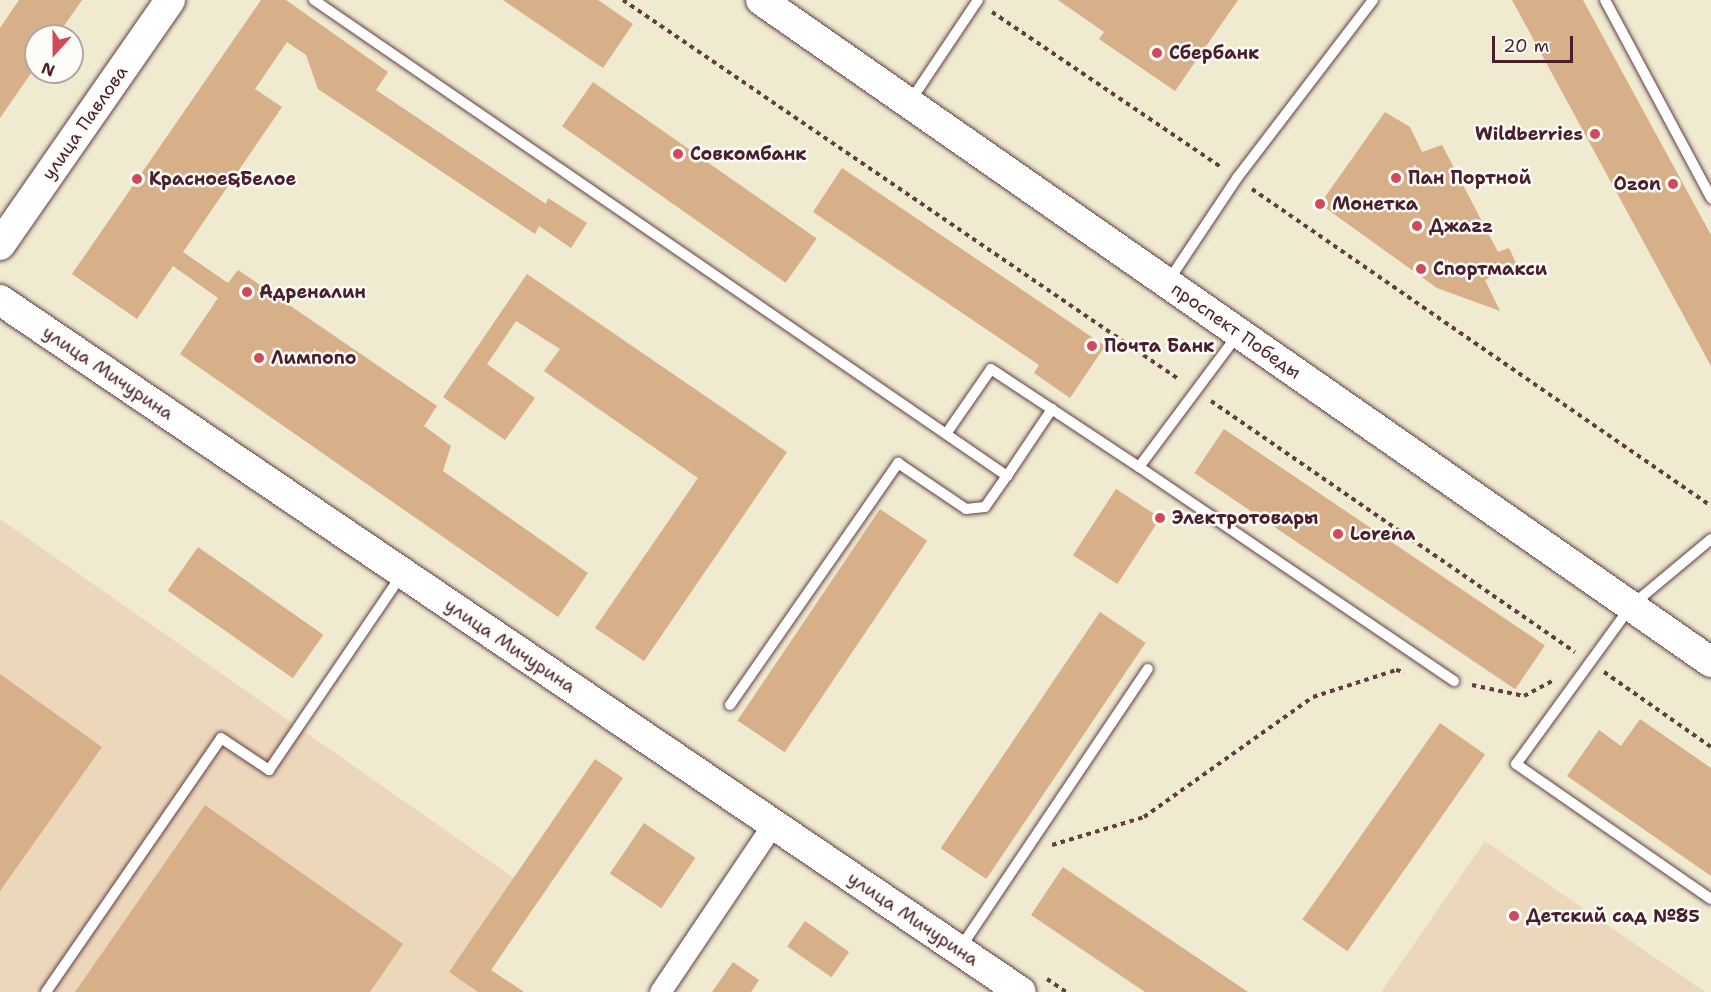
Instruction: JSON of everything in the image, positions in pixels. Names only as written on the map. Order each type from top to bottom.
[{"type":"street","name":"улица Павлова","points":[[0,245],[170,0]]},
{"type":"street","name":"проспект Победы","points":[[761,0],[1711,662]]},
{"type":"street","name":"улица Мичурина","points":[[0,300],[1021,992]]},
{"type":"street","points":[[660,992],[773,824]]},
{"type":"lane","points":[[314,0],[1007,476]]},
{"type":"lane","points":[[1167,283],[1237,178],[1373,0]]},
{"type":"lane","points":[[1605,0],[1711,198]]},
{"type":"lane","points":[[909,103],[977,1]]},
{"type":"lane","points":[[1139,467],[1239,333]]},
{"type":"lane","points":[[946,434],[992,369],[1454,681]]},
{"type":"lane","points":[[730,705],[898,463],[966,509],[985,507],[1052,409]]},
{"type":"lane","points":[[1711,539],[1631,606],[1516,764],[1711,898]]},
{"type":"lane","points":[[46,992],[221,738],[269,770],[403,573]]},
{"type":"lane","points":[[959,950],[1148,669]]},
{"type":"path","points":[[623,0],[1589,661],[1711,747]]},
{"type":"path","points":[[977,1],[1711,506]]},
{"type":"path","points":[[1048,847],[1144,817],[1313,697],[1396,670]]},
{"type":"shaded area","points":[[0,519],[514,878],[449,972],[478,992],[0,992]]},
{"type":"shaded area","name":"Детский сад №85","points":[[1485,841],[1705,992],[1381,992]]},
{"type":"building","points":[[19,0],[82,0],[65,24],[24,24],[24,83],[0,118],[0,28]]},
{"type":"building","points":[[261,0],[286,0],[388,72],[376,90],[546,204],[548,198],[587,223],[571,248],[539,226],[535,234],[318,89],[306,55],[287,42],[255,89],[282,107],[183,252],[228,283],[238,270],[437,406],[424,426],[451,446],[443,471],[588,573],[558,617],[180,354],[218,298],[173,266],[137,319],[72,274]]},
{"type":"building","points":[[503,0],[598,0],[633,24],[603,68]]},
{"type":"building","points":[[1058,0],[1238,0],[1175,91],[1099,39],[1104,32]]},
{"type":"building","points":[[1512,0],[1583,0],[1711,235],[1711,366]]},
{"type":"building","points":[[593,82],[817,239],[786,283],[562,126]]},
{"type":"building","name":"Джаzz","points":[[1385,112],[1410,127],[1422,152],[1442,145],[1498,252],[1509,248],[1517,265],[1485,280],[1500,311],[1437,288],[1320,204]]},
{"type":"building","points":[[842,168],[1105,346],[1070,398],[1034,373],[1039,365],[813,212]]},
{"type":"building","points":[[527,274],[787,452],[644,661],[595,628],[698,478],[544,371],[560,349],[516,321],[487,364],[535,398],[505,440],[443,397]]},
{"type":"building","points":[[1224,429],[1545,645],[1515,689],[1194,473]]},
{"type":"building","points":[[1116,489],[1160,518],[1117,584],[1073,555]]},
{"type":"building","points":[[880,509],[927,541],[785,752],[737,720]]},
{"type":"building","points":[[198,547],[323,635],[293,678],[168,590]]},
{"type":"building","points":[[1100,612],[1146,643],[986,879],[941,848]]},
{"type":"building","points":[[0,674],[102,747],[0,891]]},
{"type":"building","points":[[1640,719],[1711,768],[1711,876],[1567,776],[1599,730],[1621,746]]},
{"type":"building","points":[[1440,723],[1485,755],[1347,951],[1302,920]]},
{"type":"building","points":[[595,759],[623,778],[491,970],[524,992],[478,992],[449,972]]},
{"type":"building","points":[[205,805],[403,944],[370,992],[75,992]]},
{"type":"building","points":[[644,823],[695,858],[661,908],[610,874]]},
{"type":"building","points":[[1063,867],[1248,992],[1145,992],[1031,915]]},
{"type":"building","points":[[805,921],[849,952],[831,977],[787,946]]},
{"type":"building","points":[[733,962],[759,980],[751,992],[712,992]]},
{"type":"place","name":"Сбербанк","points":[[1157,53]]},
{"type":"place","name":"Wildberries","points":[[1595,134]]},
{"type":"place","name":"Совкомбанк","points":[[678,154]]},
{"type":"place","name":"Пан Портной","points":[[1396,178]]},
{"type":"place","name":"Красное&Белое","points":[[137,179]]},
{"type":"place","name":"Ozon","points":[[1673,184]]},
{"type":"place","name":"Монетка","points":[[1320,204]]},
{"type":"place","name":"Джаzz","points":[[1417,226]]},
{"type":"place","name":"Спортмакси","points":[[1421,269]]},
{"type":"place","name":"Адреналин","points":[[247,292]]},
{"type":"place","name":"Почта Банк","points":[[1092,346]]},
{"type":"place","name":"Лимпопо","points":[[259,358]]},
{"type":"place","name":"Электротовары","points":[[1160,518]]},
{"type":"place","name":"Lorena","points":[[1338,534]]},
{"type":"place","name":"Детский сад №85","points":[[1514,916]]}]
